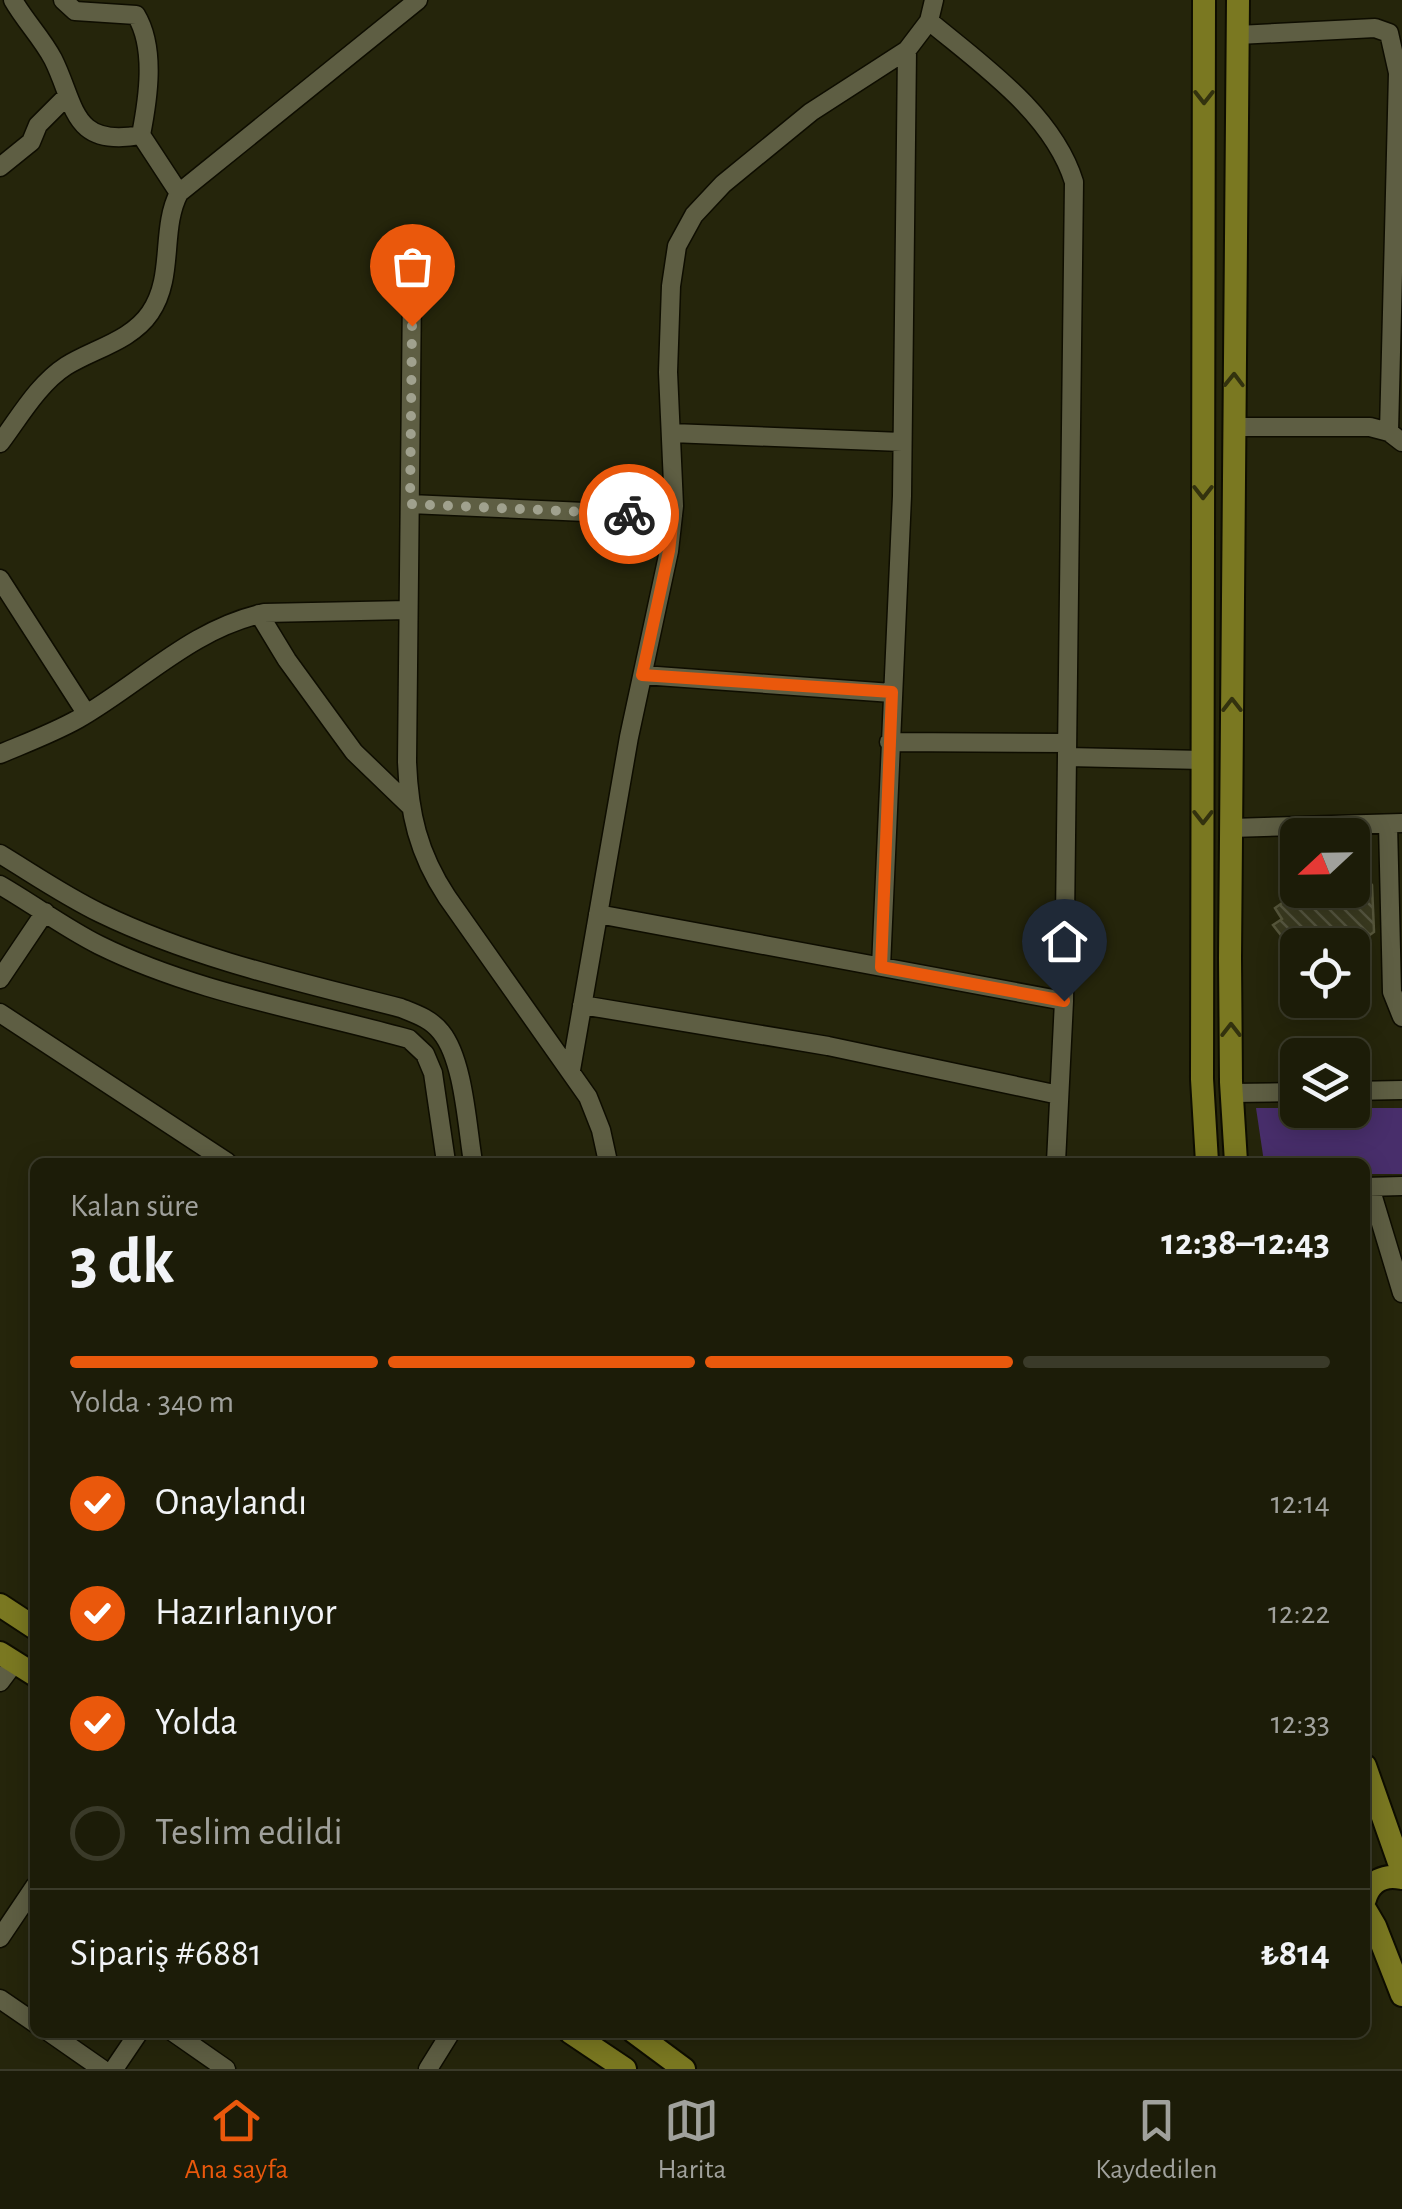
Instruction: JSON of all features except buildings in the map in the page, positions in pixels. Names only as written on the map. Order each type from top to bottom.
[{"type":"main road","points":[[1204,0],[1202,1080],[1207,1158]]},
{"type":"main road","points":[[1236,1158],[1231,828],[1238,0]]},
{"type":"main road","points":[[0,1605],[30,1625]]},
{"type":"main road","points":[[7,1657],[30,1672]]},
{"type":"main road","points":[[1370,1781],[1402,1874],[1377,1880],[1370,1899]]},
{"type":"main road","points":[[1370,1910],[1393,1932],[1402,1930]]},
{"type":"main road","points":[[1370,1915],[1402,1995]]},
{"type":"main road","points":[[579,2038],[625,2069]]},
{"type":"main road","points":[[642,2038],[684,2069]]},
{"type":"street","points":[[14,0],[53,59],[78,118],[94,132],[110,138],[141,135]]},
{"type":"street","points":[[64,0],[75,10],[136,15],[143,26],[147,52],[141,135],[179,193]]},
{"type":"street","points":[[0,444],[43,387],[63,368],[128,334],[147,318],[156,303],[168,260],[172,206],[179,193],[418,0]]},
{"type":"street","points":[[570,1070],[642,675],[669,551],[673,516],[668,372],[671,286],[677,246],[694,215],[723,184],[811,112],[907,50],[929,21],[934,0]]},
{"type":"street","points":[[929,21],[1027,109],[1067,160],[1074,182],[1064,1001],[1056,1158]]},
{"type":"street","points":[[1234,426],[1370,428],[1396,437],[1398,73],[1394,46],[1389,34],[1376,28],[1238,35]]},
{"type":"street","points":[[881,967],[902,442],[907,50]]},
{"type":"street","points":[[0,168],[31,142],[38,125],[66,97]]},
{"type":"street","points":[[412,290],[409,805],[431,873],[588,1098],[607,1158]]},
{"type":"street","points":[[671,433],[902,442]]},
{"type":"street","points":[[410,504],[673,516]]},
{"type":"street","points":[[0,579],[86,714]]},
{"type":"street","points":[[0,754],[86,714],[203,634],[259,614],[408,610]]},
{"type":"street","points":[[259,614],[287,660],[354,752],[409,805]]},
{"type":"street","points":[[642,675],[892,692]]},
{"type":"street","points":[[889,742],[1203,760]]},
{"type":"street","points":[[1231,828],[1395,824],[1392,992],[1402,1017]]},
{"type":"street","points":[[0,854],[96,912],[161,939],[206,956],[424,1017],[442,1032],[451,1051],[472,1158]]},
{"type":"street","points":[[0,884],[97,944],[151,967],[224,992],[409,1039],[425,1054],[434,1073],[445,1158]]},
{"type":"street","points":[[0,979],[45,912]]},
{"type":"street","points":[[598,914],[1064,1001]]},
{"type":"street","points":[[582,1005],[828,1046],[1059,1095]]},
{"type":"street","points":[[0,1012],[222,1158]]},
{"type":"street","points":[[1370,1090],[1402,1090]]},
{"type":"street","points":[[1232,1093],[1280,1092]]},
{"type":"street","points":[[1370,1187],[1402,1186]]},
{"type":"street","points":[[1370,1193],[1402,1293]]},
{"type":"street","points":[[0,1682],[7,1657]]},
{"type":"street","points":[[0,1938],[6,1917],[30,1891]]},
{"type":"street","points":[[0,1998],[30,2019]]},
{"type":"street","points":[[58,2038],[102,2069]]},
{"type":"street","points":[[114,2069],[135,2038]]},
{"type":"street","points":[[182,2038],[226,2069]]},
{"type":"street","points":[[428,2069],[447,2038]]},
{"type":"shaded area","points":[[1256,1108],[1280,1108],[1280,1128],[1370,1128],[1370,1108],[1402,1108],[1402,1174],[1370,1174],[1370,1158],[1263,1158]]},
{"type":"way so far","points":[[412,326],[410,504],[629,514]]},
{"type":"route","points":[[629,514],[673,516],[642,675],[892,692],[881,967],[1064,1001]]}]
